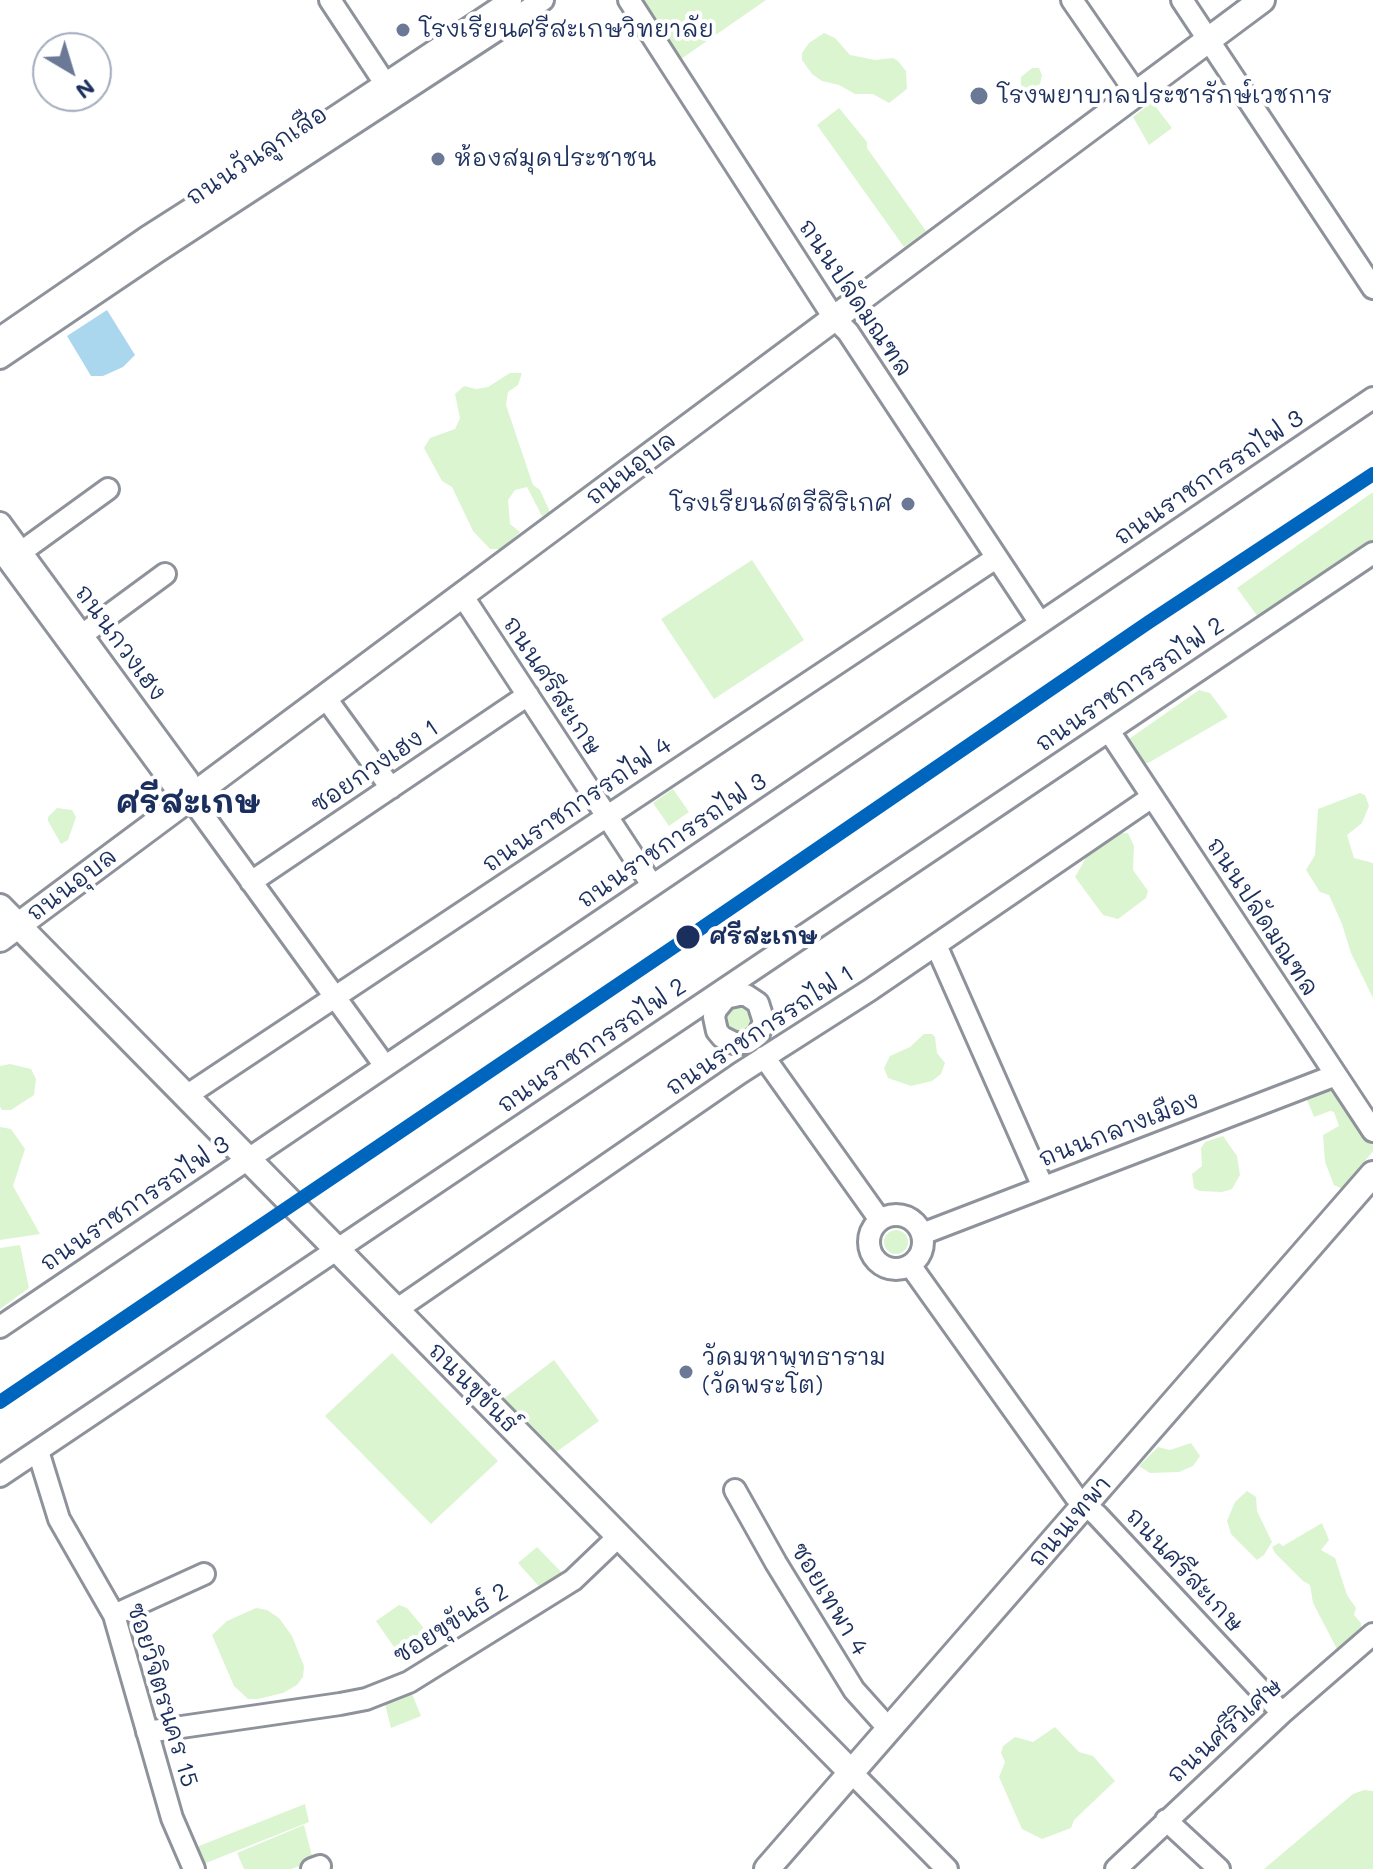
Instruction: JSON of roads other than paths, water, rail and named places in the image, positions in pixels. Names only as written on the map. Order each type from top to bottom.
[{"type":"main road","name":"ถนนอุบล","points":[[9,932],[1262,0]]},
{"type":"main road","name":"ถนนขุขันธ์","points":[[0,907],[9,932],[186,1096],[851,1772]]},
{"type":"main road","name":"ถนนเทพา","points":[[767,1869],[1373,1174]]},
{"type":"street","points":[[330,0],[390,91]]},
{"type":"street","name":"ถนนวันลูกเสือ","points":[[390,91],[511,0]]},
{"type":"street","name":"ถนนวันลูกเสือ","points":[[0,338],[390,91],[543,0]]},
{"type":"street","name":"ถนนปลัดมณฑล","points":[[629,0],[834,318],[848,332],[1040,623]]},
{"type":"street","points":[[1072,0],[1136,93]]},
{"type":"street","points":[[1182,0],[1373,288]]},
{"type":"street","name":"ถนนวันลูกเสือ","points":[[0,358],[152,244]]},
{"type":"street","name":"ถนนราชการรถไฟ 3","points":[[0,1327],[1373,398]]},
{"type":"street","points":[[21,552],[108,489]]},
{"type":"street","name":"ถนนกวงเฮง","points":[[0,523],[188,780],[190,797]]},
{"type":"street","name":"ถนนกวงเฮง","points":[[0,549],[177,790],[190,797],[385,1066]]},
{"type":"street","name":"ถนนราชการรถไฟ 2","points":[[0,1476],[702,1003],[723,995],[754,969],[1373,553]]},
{"type":"street","name":"ถนนราชการรถไฟ 4","points":[[186,1096],[996,558]]},
{"type":"street","points":[[82,635],[165,574]]},
{"type":"street","name":"ถนนศรีสะเกษ","points":[[462,595],[652,885]]},
{"type":"street","name":"ซอยกวงเฮง 1","points":[[251,882],[528,695]]},
{"type":"street","points":[[325,697],[391,788]]},
{"type":"street","name":"ถนนปลัดมณฑล","points":[[1109,731],[1373,1131]]},
{"type":"street","name":"ถนนราชการรถไฟ 1","points":[[396,1310],[740,1073],[936,945],[1152,797]]},
{"type":"street","points":[[936,945],[1043,1187]]},
{"type":"street","points":[[752,998],[754,969]]},
{"type":"street","points":[[723,995],[752,998],[761,1009],[762,1029],[753,1039],[741,1044],[722,1037],[715,1024],[716,1010],[723,995]]},
{"type":"street","points":[[762,1029],[787,1042]]},
{"type":"street","points":[[740,1073],[741,1044]]},
{"type":"street","points":[[764,1057],[880,1220]]},
{"type":"street","name":"ถนนกลางเมือง","points":[[922,1234],[1336,1075]]},
{"type":"street","points":[[892,1215],[905,1216],[915,1223],[922,1234],[921,1252],[910,1265],[899,1270],[876,1262],[869,1251],[868,1242],[880,1220],[892,1215]]},
{"type":"street","name":"ถนนศรีสะเกษ","points":[[910,1265],[1075,1496],[1282,1713]]},
{"type":"street","name":"ซอยวิจิตรนคร 15","points":[[38,1451],[59,1519],[114,1615],[172,1818],[194,1869]]},
{"type":"street","name":"ซอยเทพา 4","points":[[735,1490],[854,1690],[889,1729]]},
{"type":"street","name":"ซอยขุขันธ์ 2","points":[[147,1732],[340,1704],[366,1699],[409,1682],[573,1580],[619,1536]]},
{"type":"street","points":[[114,1615],[204,1574]]},
{"type":"street","name":"ถนนศรีวิเศษ","points":[[1116,1869],[1282,1713],[1373,1634]]},
{"type":"street","name":"ถนนขุขันธ์","points":[[851,1772],[947,1869]]},
{"type":"street","points":[[1166,1820],[1219,1869]]},
{"type":"water","points":[[107,310],[135,355],[123,367],[103,376],[91,376],[67,336]]},
{"type":"place","name":"โรงเรียนศรีสะเกษวิทยาลัย","points":[[403,30]]},
{"type":"place","name":"โรงพยาบาลประชารักษ์เวชการ","points":[[979,96]]},
{"type":"place","name":"ห้องสมุดประชาชน","points":[[438,159]]},
{"type":"place","name":"โรงเรียนสตรีสิริเกศ","points":[[908,504]]},
{"type":"place","name":"ศรีสะเกษ","points":[[688,937]]},
{"type":"place","name":"วัดมหาพุทธาราม (วัดพระโต)","points":[[686,1372]]},
{"type":"district","name":"ศรีสะเกษ","points":[[188,803]]}]
